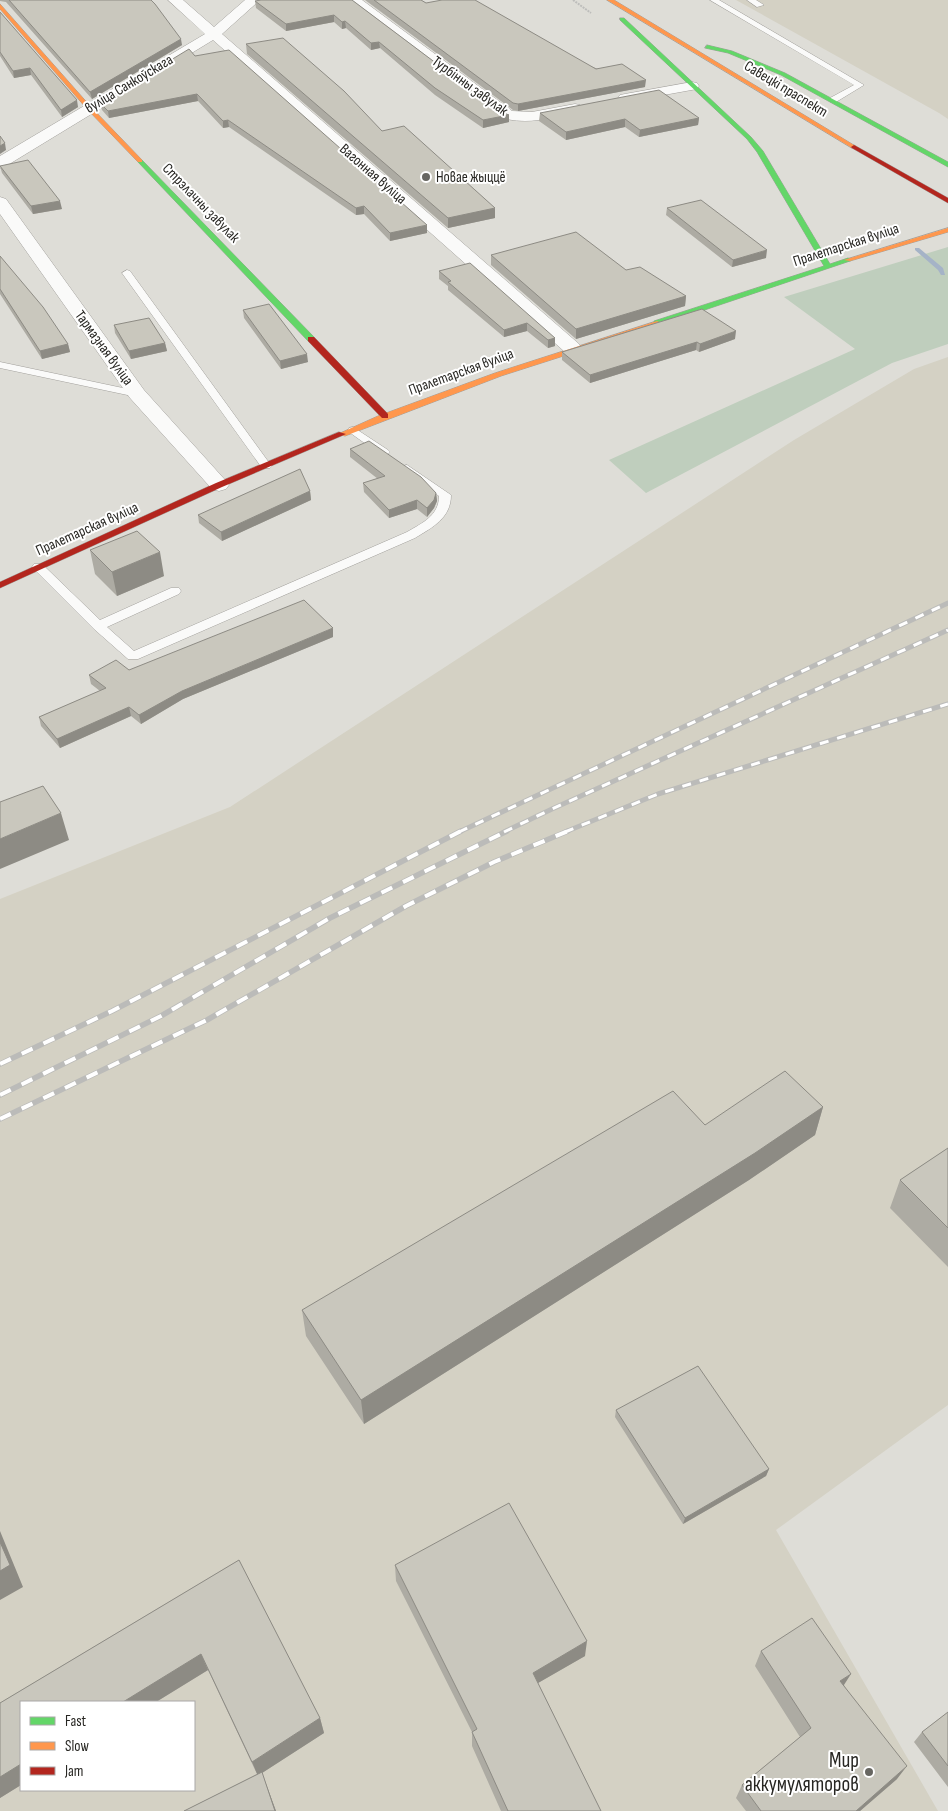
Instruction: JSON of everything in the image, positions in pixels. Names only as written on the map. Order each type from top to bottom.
[{"type":"main road","points":[[603,0],[699,84],[749,138],[760,152],[828,266]]},
{"type":"main road","name":"Савецкі праспект","points":[[610,0],[840,139],[948,201]]},
{"type":"main road","name":"Стрэлачны завулак","points":[[0,6],[89,108],[385,416]]},
{"type":"main road","points":[[679,40],[730,52],[783,74],[832,100],[870,124],[948,165]]},
{"type":"main road","points":[[723,82],[754,87]]},
{"type":"main road","name":"Пралетарская вуліца","points":[[0,584],[219,485],[385,416],[494,375],[572,348],[702,309],[828,266],[948,230]]},
{"type":"street","name":"Вагонная вуліца","points":[[175,0],[572,348]]},
{"type":"street","name":"вуліца Санкоўскага","points":[[0,163],[214,34],[253,0]]},
{"type":"street","name":"Турбінны завулак","points":[[354,0],[507,115],[518,118],[536,116],[593,104]]},
{"type":"street","points":[[612,100],[699,84]]},
{"type":"street","name":"Тармазная вуліца","points":[[0,202],[137,394],[219,485]]},
{"type":"lane","points":[[714,0],[860,85],[832,100]]},
{"type":"lane","points":[[751,0],[760,5]]},
{"type":"lane","points":[[127,273],[266,466]]},
{"type":"lane","points":[[0,365],[137,394]]},
{"type":"lane","points":[[38,567],[98,626],[132,656],[410,535],[440,517],[446,504],[445,495],[353,430]]},
{"type":"lane","points":[[98,626],[175,591]]},
{"type":"shaded area","points":[[736,0],[948,0],[948,119],[939,113]]},
{"type":"shaded area","points":[[948,357],[948,1405],[776,1530],[938,1811],[0,1811],[0,899],[230,807],[794,440],[914,369]]},
{"type":"green space","points":[[948,247],[948,344],[892,363],[646,493],[609,460],[855,349],[784,297]]},
{"type":"building","points":[[9,0],[151,0],[181,39],[90,92]]},
{"type":"building","points":[[352,0],[501,112],[509,115],[483,120],[435,88],[379,42],[371,43],[345,21],[342,22],[334,15],[286,24],[255,1]]},
{"type":"building","points":[[374,0],[421,0],[426,3],[442,0],[475,0],[596,69],[622,64],[646,80],[518,104],[513,103]]},
{"type":"building","points":[[0,12],[77,100],[61,110],[30,68],[13,71],[0,52]]},
{"type":"building","points":[[283,38],[344,91],[382,131],[404,126],[495,208],[448,218],[246,44]]},
{"type":"building","points":[[189,49],[195,56],[229,50],[427,225],[390,233],[364,206],[356,208],[228,120],[223,121],[197,94],[108,111],[100,103]]},
{"type":"building","points":[[659,90],[699,118],[640,130],[625,119],[566,132],[540,113]]},
{"type":"building","points":[[0,136],[5,143],[0,146]]},
{"type":"building","points":[[28,160],[60,201],[31,206],[0,166]]},
{"type":"building","points":[[701,200],[767,250],[733,260],[667,208]]},
{"type":"building","points":[[576,232],[626,270],[640,267],[686,296],[576,329],[491,255]]},
{"type":"building","points":[[0,256],[43,307],[68,344],[40,351],[0,289]]},
{"type":"building","points":[[470,263],[555,338],[548,340],[527,323],[504,330],[448,282],[451,281],[439,271]]},
{"type":"building","points":[[269,304],[307,354],[280,361],[243,310]]},
{"type":"building","points":[[702,309],[736,331],[700,344],[697,342],[590,375],[562,352]]},
{"type":"building","points":[[149,318],[165,343],[129,351],[114,325]]},
{"type":"building","points":[[369,441],[421,477],[436,493],[434,500],[427,508],[417,500],[389,510],[363,483],[385,476],[350,449]]},
{"type":"building","points":[[300,469],[310,491],[221,532],[198,515]]},
{"type":"building","points":[[137,531],[160,552],[112,572],[90,550]]},
{"type":"building","points":[[304,600],[333,628],[182,691],[139,715],[129,707],[57,739],[39,717],[106,688],[89,675],[116,660],[129,670]]},
{"type":"building","points":[[43,786],[61,813],[0,839],[0,802]]},
{"type":"building","points":[[785,1071],[823,1107],[755,1153],[361,1400],[302,1310],[673,1091],[705,1125]]},
{"type":"building","points":[[948,1148],[948,1228],[900,1180]]},
{"type":"building","points":[[698,1366],[769,1469],[685,1518],[616,1410]]},
{"type":"building","points":[[509,1503],[587,1641],[533,1673],[601,1811],[508,1811],[472,1732],[477,1729],[395,1565]]},
{"type":"building","points":[[0,1542],[10,1565],[0,1571]]},
{"type":"building","points":[[239,1560],[320,1718],[252,1762],[201,1654],[125,1701],[20,1701],[20,1765],[0,1777],[0,1703]]},
{"type":"building","points":[[812,1618],[851,1674],[840,1681],[907,1766],[856,1811],[761,1811],[742,1785],[811,1728],[761,1651]]},
{"type":"building","points":[[948,1712],[948,1766],[922,1732]]},
{"type":"building","points":[[262,1772],[275,1811],[184,1811]]},
{"type":"waterway","points":[[917,249],[941,269],[943,274]]},
{"type":"railway","points":[[460,832],[948,603]]},
{"type":"railway","points":[[504,832],[948,630]]},
{"type":"railway","points":[[565,832],[658,794],[948,704]]},
{"type":"railway","points":[[0,1095],[161,1016],[330,918],[507,831]]},
{"type":"railway","points":[[0,1119],[207,1020],[406,906],[494,862],[568,831]]},
{"type":"railway","points":[[0,1064],[112,1011],[460,832]]},
{"type":"traffic: fast","points":[[622,19],[749,138],[760,151],[828,266]]},
{"type":"traffic: fast","points":[[707,47],[730,52],[783,74],[948,165]]},
{"type":"traffic: fast","points":[[140,161],[311,339]]},
{"type":"traffic: fast","points":[[657,323],[848,260]]},
{"type":"traffic: slow","points":[[610,0],[854,147]]},
{"type":"traffic: slow","points":[[0,6],[89,108],[140,161]]},
{"type":"traffic: slow","points":[[848,260],[948,230]]},
{"type":"traffic: slow","points":[[342,434],[498,374],[657,323]]},
{"type":"traffic: jam","points":[[854,147],[948,201]]},
{"type":"traffic: jam","points":[[311,339],[385,416]]},
{"type":"traffic: jam","points":[[0,585],[219,485],[342,434]]},
{"type":"place","name":"Новае жыццё","points":[[426,177]]},
{"type":"place","name":"Мир аккумуляторов","points":[[869,1772]]}]
